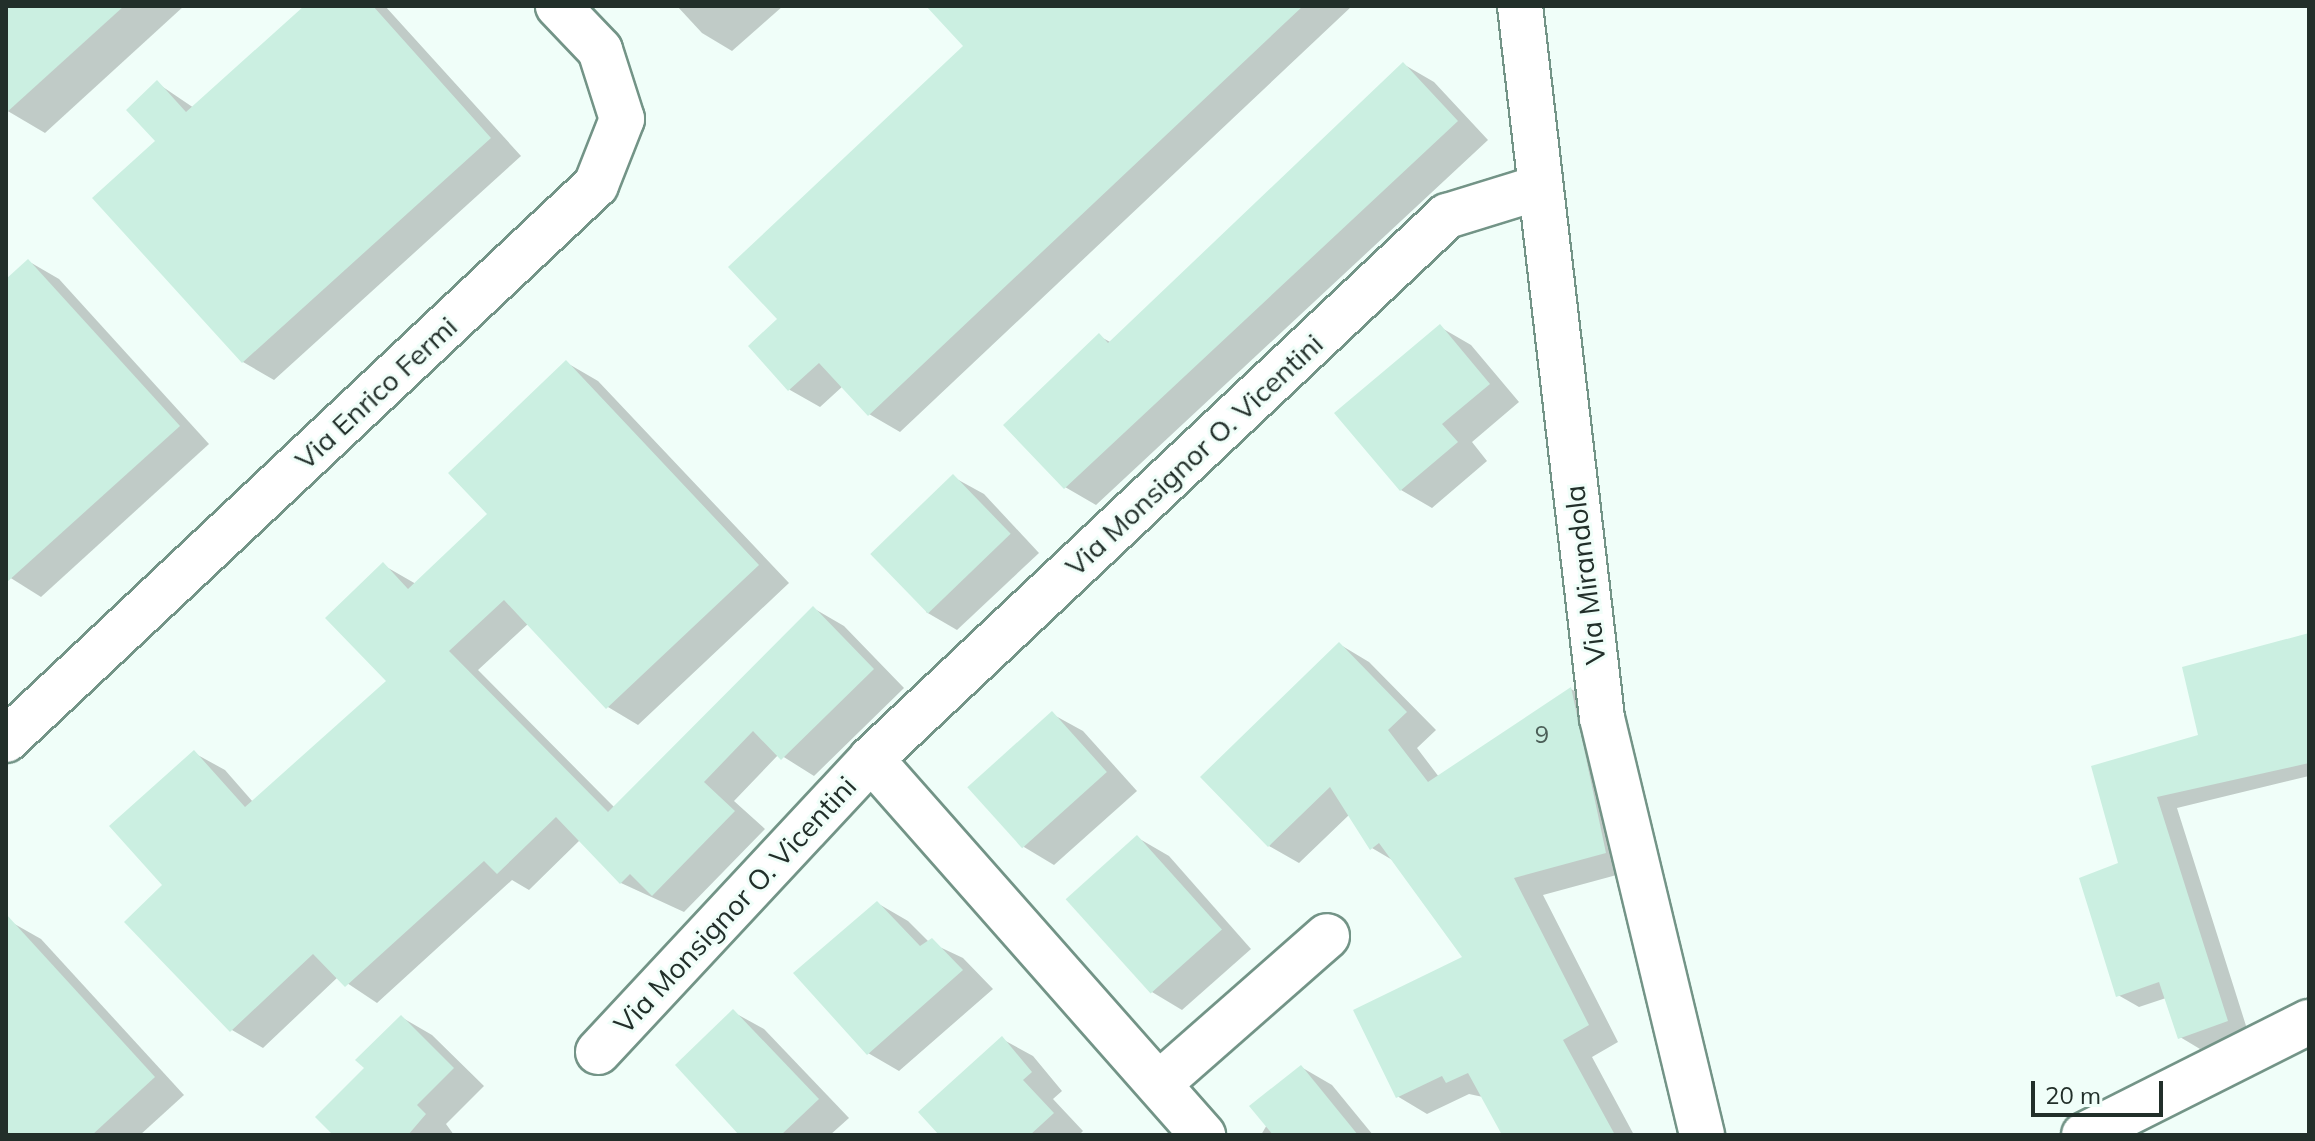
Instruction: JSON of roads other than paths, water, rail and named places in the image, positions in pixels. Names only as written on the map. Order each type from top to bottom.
[{"type":"street","name":"Via Enrico Fermi","points":[[6,740],[596,185],[622,119],[600,50],[558,6]]},
{"type":"street","name":"Via Mirandola","points":[[1520,6],[1538,188],[1602,718],[1702,1135]]},
{"type":"street","name":"Via Monsignor O. Vicentini","points":[[598,1052],[871,759],[1447,216],[1538,188]]},
{"type":"street","name":"Via Monsignor O. Vicentini","points":[[871,759],[1161,1082],[1203,1135]]},
{"type":"street","points":[[1161,1082],[1327,936]]},
{"type":"street","points":[[2084,1135],[2309,1022]]}]
